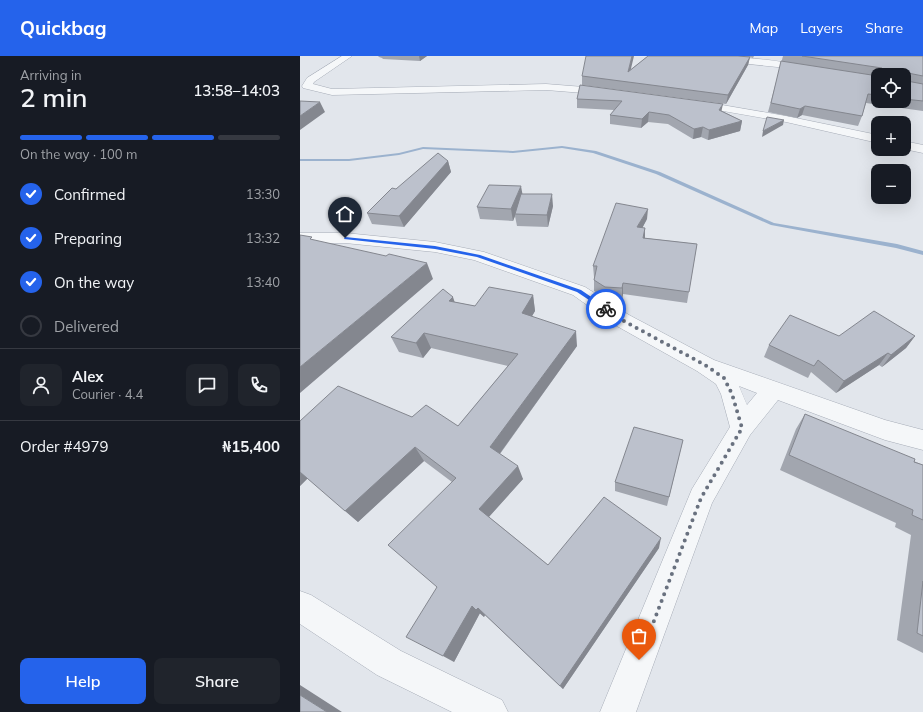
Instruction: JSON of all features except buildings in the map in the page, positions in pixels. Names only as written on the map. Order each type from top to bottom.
[{"type":"street","points":[[348,56],[310,80],[307,86],[332,92],[546,87],[622,93]]},
{"type":"street","points":[[700,56],[787,60],[822,72]]},
{"type":"street","points":[[680,101],[786,119],[871,138]]},
{"type":"street","points":[[911,146],[923,149]]},
{"type":"street","points":[[300,238],[345,238],[427,246],[478,256],[579,291],[622,320],[705,365],[724,378],[732,394],[742,428]]},
{"type":"street","points":[[705,365],[885,430],[923,440]]},
{"type":"street","points":[[618,712],[655,620],[701,498],[742,428],[773,390]]},
{"type":"street","points":[[300,606],[389,662],[490,712]]},
{"type":"waterway","points":[[300,160],[349,160],[399,154],[423,148],[513,152],[562,147],[594,152],[658,173],[773,224],[897,246],[923,253]]},
{"type":"way so far","points":[[606,309],[622,320],[705,365],[724,378],[732,394],[742,428],[701,498],[639,660]]},
{"type":"route","points":[[345,238],[435,247],[478,256],[579,291],[606,309]]}]
